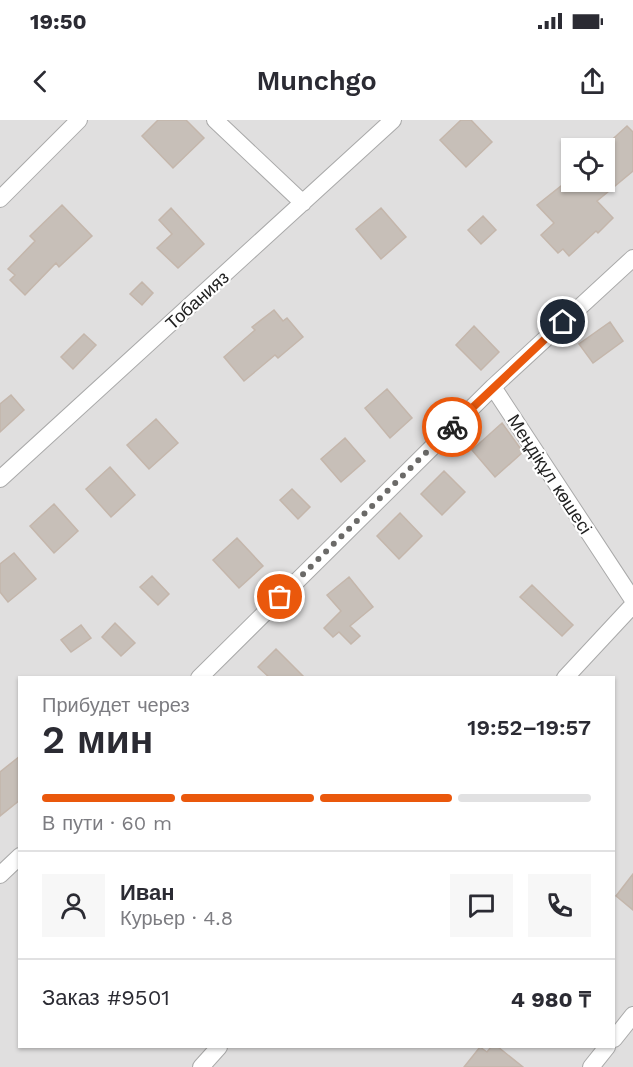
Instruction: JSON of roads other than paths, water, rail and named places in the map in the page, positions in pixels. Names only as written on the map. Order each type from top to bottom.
[{"type":"street","points":[[0,199],[79,120]]},
{"type":"street","points":[[215,120],[303,203]]},
{"type":"street","name":"Тобанияз","points":[[0,479],[393,120]]},
{"type":"street","points":[[201,676],[493,387],[633,258]]},
{"type":"street","name":"Меңдіқұл көшесі","points":[[493,387],[633,600]]},
{"type":"street","points":[[567,676],[633,605]]},
{"type":"street","points":[[0,875],[18,857]]},
{"type":"street","points":[[615,1038],[633,1015]]},
{"type":"street","points":[[201,1067],[218,1048]]},
{"type":"street","points":[[591,1067],[606,1048]]}]
